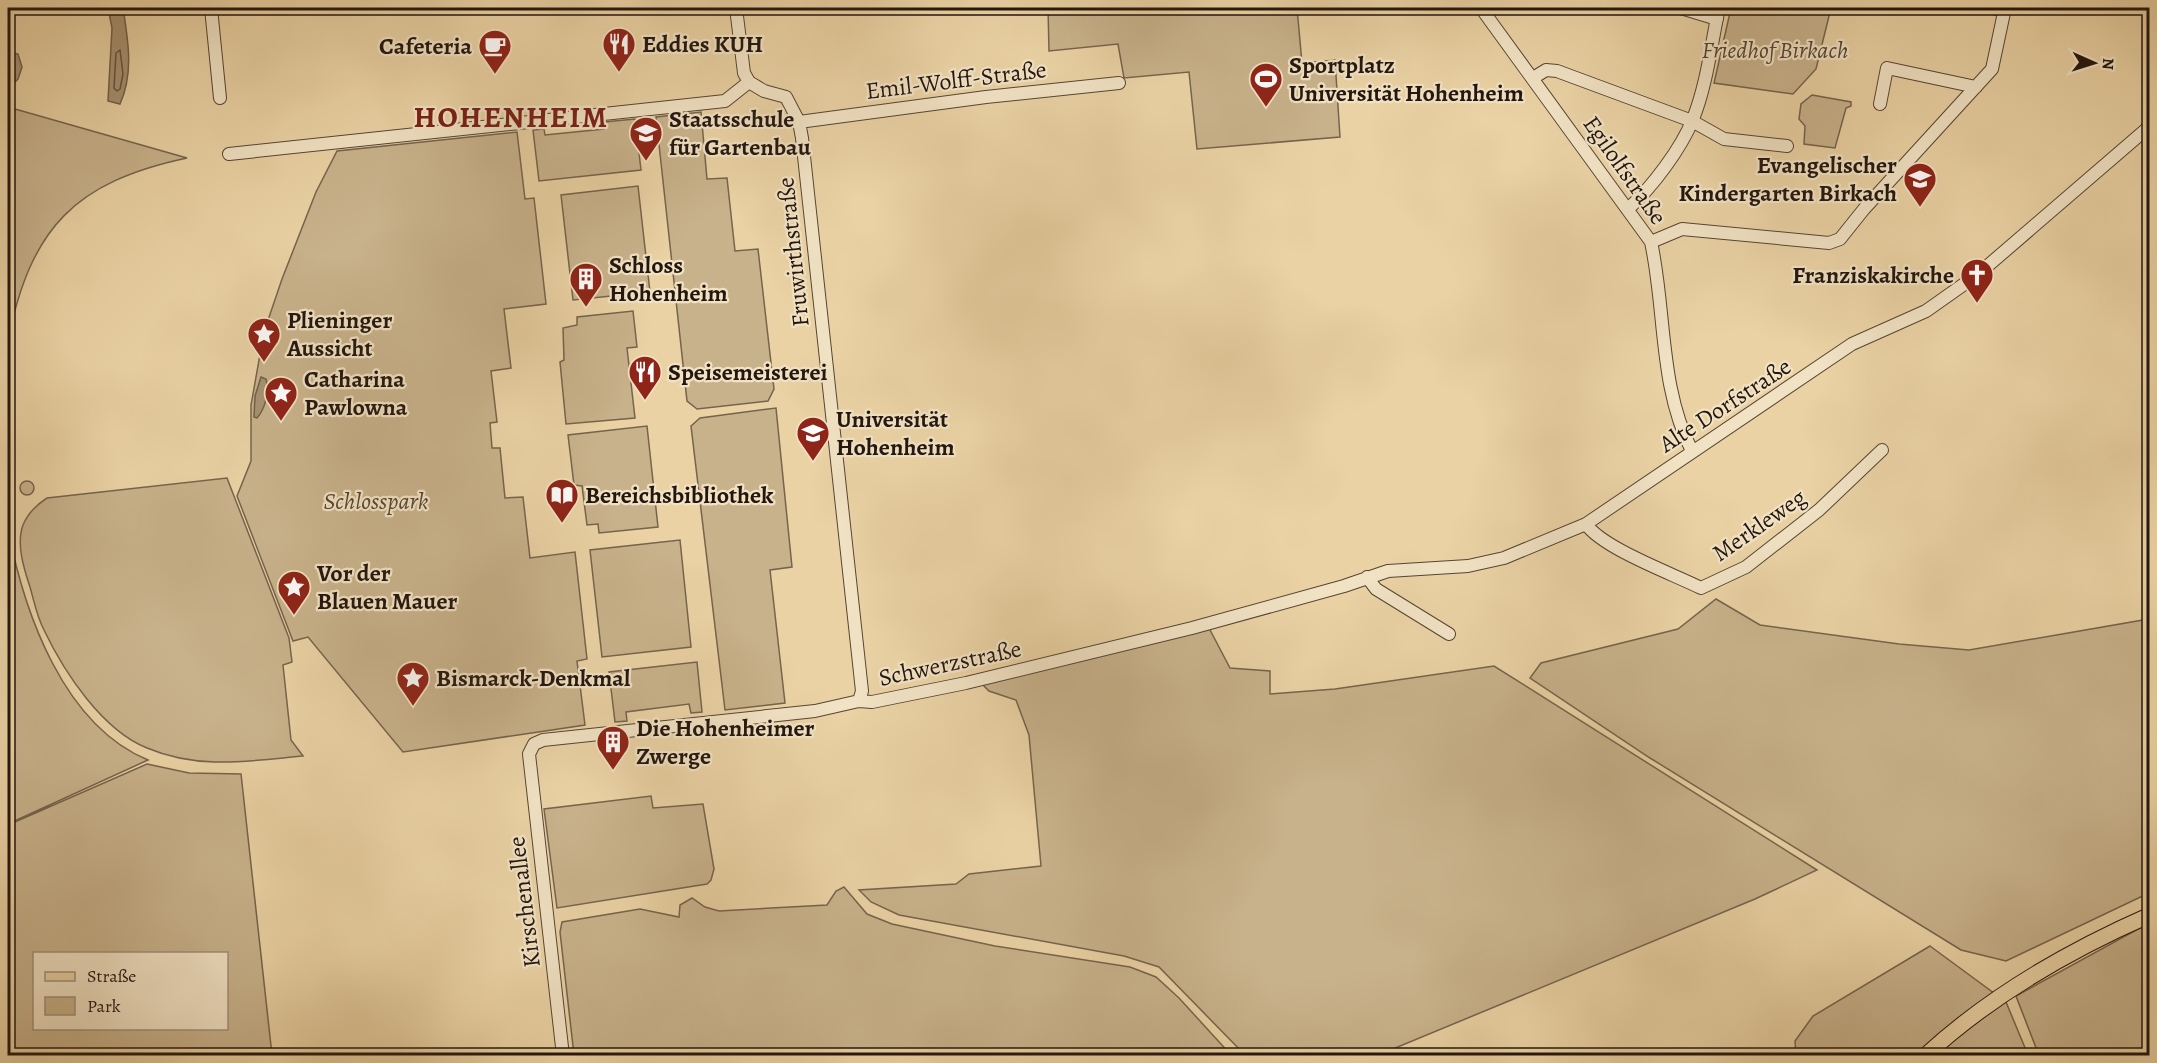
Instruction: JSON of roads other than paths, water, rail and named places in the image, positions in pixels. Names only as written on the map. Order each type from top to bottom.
[{"type":"main road","points":[[1925,1056],[1973,1015],[2050,964],[2150,915]]},
{"type":"street","points":[[211,8],[220,98]]},
{"type":"street","points":[[229,154],[725,101],[749,82],[744,73],[736,8]]},
{"type":"street","name":"Egilolfstraße","points":[[1481,8],[1629,208],[1651,242],[1658,274],[1671,398],[1678,426],[1692,451]]},
{"type":"street","points":[[1629,208],[1646,192],[1692,121],[1704,83],[1718,13],[1682,8]]},
{"type":"street","points":[[1651,242],[1682,229],[1829,243],[1840,239],[1864,209],[1992,69],[2001,8]]},
{"type":"street","points":[[1880,104],[1887,68],[1976,87]]},
{"type":"street","points":[[1533,78],[1546,70],[1557,71],[1692,121],[1724,139],[1787,146]]},
{"type":"street","name":"Fruwirthstraße","points":[[749,82],[764,92],[786,97],[799,122],[861,680],[862,691],[859,701]]},
{"type":"street","name":"Emil-Wolff-Straße","points":[[799,122],[941,102],[1119,83]]},
{"type":"street","name":"Alte Dorfstraße","points":[[1367,577],[1388,571],[1468,566],[1504,558],[1586,524],[1852,344],[1926,311],[1977,275],[2150,126]]},
{"type":"street","name":"Merkleweg","points":[[1586,524],[1591,532],[1612,546],[1701,588],[1746,567],[1819,510],[1882,450]]},
{"type":"street","points":[[1367,577],[1376,589],[1449,634]]},
{"type":"street","name":"Schwerzstraße","points":[[534,744],[555,739],[815,711],[859,701],[872,702],[1099,651],[1281,604],[1367,577]]},
{"type":"street","name":"Kirschenallee","points":[[534,744],[529,754],[563,1056]]},
{"type":"water","points":[[108,8],[123,8],[127,32],[129,56],[127,80],[120,104],[108,101],[112,28]]},
{"type":"water","points":[[8,51],[18,54],[22,67],[18,79],[8,89]]},
{"type":"water","points":[[261,377],[266,379],[267,394],[257,418],[254,417],[255,396]]},
{"type":"place","name":"Eddies KUH","points":[[619,73]]},
{"type":"place","name":"Cafeteria","points":[[495,75]]},
{"type":"place","name":"Sportplatz Universität Hohenheim","points":[[1266,108]]},
{"type":"place","name":"Staatsschule für Gartenbau","points":[[646,162]]},
{"type":"place","name":"Evangelischer Kindergarten Birkach","points":[[1920,208]]},
{"type":"place","name":"Franziskakirche","points":[[1977,304]]},
{"type":"place","name":"Schloss Hohenheim","points":[[586,308]]},
{"type":"place","name":"Plieninger Aussicht","points":[[264,363]]},
{"type":"place","name":"Speisemeisterei","points":[[645,401]]},
{"type":"place","name":"Catharina Pawlowna","points":[[281,422]]},
{"type":"place","name":"Universität Hohenheim","points":[[813,462]]},
{"type":"place","name":"Bereichsbibliothek","points":[[562,524]]},
{"type":"place","name":"Vor der Blauen Mauer","points":[[294,616]]},
{"type":"place","name":"Bismarck-Denkmal","points":[[413,707]]},
{"type":"place","name":"Die Hohenheimer Zwerge","points":[[613,771]]},
{"type":"district","name":"HOHENHEIM","points":[[511,117]]},
{"type":"park label","name":"Friedhof Birkach","points":[[1775,50]]},
{"type":"park label","name":"Schlosspark","points":[[376,501]]}]
